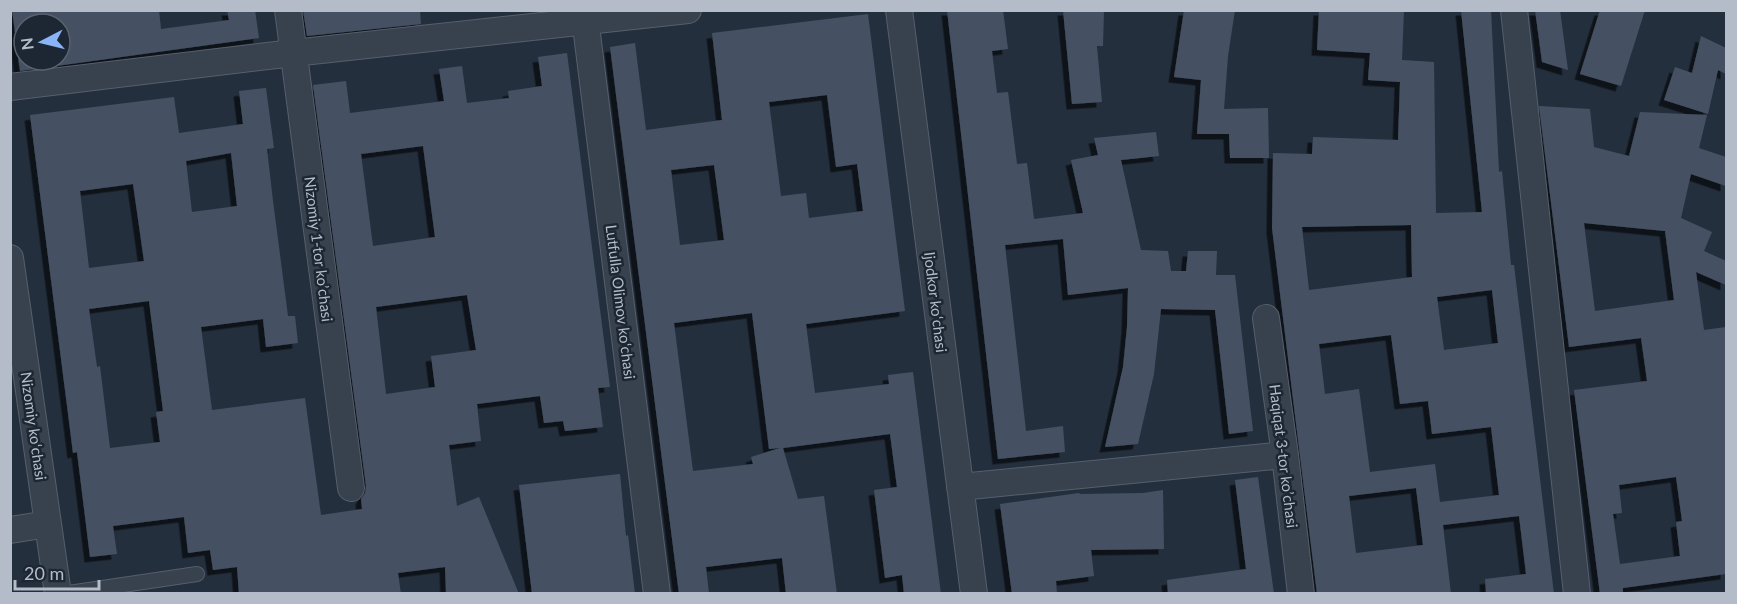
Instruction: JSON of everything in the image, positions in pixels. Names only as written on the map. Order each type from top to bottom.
[{"type":"street","name":"Nizomiy 1-tor koʼchasi","points":[[288,10],[351,488]]},
{"type":"street","points":[[10,87],[584,16],[688,10]]},
{"type":"street","name":"Ijodkor koʻchasi","points":[[899,10],[974,594]]},
{"type":"street","points":[[1514,10],[1577,594]]},
{"type":"street","name":"Lutfulla Olimov koʻchasi","points":[[584,16],[657,594]]},
{"type":"street","name":"Nizomiy koʻchasi","points":[[11,272],[60,594]]},
{"type":"street","name":"Haqiqat 3-tor koʼchasi","points":[[1266,318],[1301,594]]},
{"type":"street","points":[[960,487],[1285,455]]},
{"type":"street","points":[[10,530],[48,524]]},
{"type":"lane","points":[[60,594],[197,574]]},
{"type":"building","points":[[12,10],[159,10],[161,29],[229,20],[227,10],[255,10],[259,38],[72,64],[72,12],[12,12]]},
{"type":"building","points":[[303,10],[420,10],[421,24],[307,36]]},
{"type":"building","points":[[947,10],[1003,10],[1008,49],[992,51],[997,93],[1008,92],[1017,164],[1027,163],[1034,219],[1083,213],[1071,160],[1098,155],[1094,138],[1156,132],[1159,156],[1121,160],[1141,250],[1168,251],[1171,271],[1186,271],[1188,251],[1217,251],[1216,275],[1235,275],[1253,431],[1229,434],[1215,310],[1161,309],[1154,374],[1138,444],[1105,447],[1123,367],[1128,288],[1068,295],[1063,239],[1005,245],[1026,431],[1063,426],[1065,452],[998,459]]},
{"type":"building","points":[[1063,10],[1104,10],[1103,46],[1097,46],[1102,102],[1072,104]]},
{"type":"building","points":[[1184,10],[1235,10],[1228,56],[1224,109],[1268,108],[1269,158],[1230,158],[1229,134],[1197,134],[1201,80],[1174,77]]},
{"type":"building","points":[[1319,10],[1404,10],[1402,60],[1434,62],[1436,213],[1482,212],[1461,10],[1491,10],[1499,172],[1502,171],[1511,265],[1514,265],[1554,594],[1486,594],[1485,579],[1526,574],[1519,516],[1443,525],[1451,594],[1317,594],[1272,228],[1273,153],[1312,154],[1313,137],[1398,140],[1400,82],[1368,80],[1370,53],[1317,50]],"holes":[[[1411,225],[1412,277],[1309,290],[1302,227]],[[1492,290],[1498,343],[1444,350],[1437,297]],[[1391,335],[1400,404],[1428,401],[1432,434],[1491,427],[1499,495],[1440,502],[1435,464],[1370,472],[1359,389],[1325,394],[1319,344]],[[1416,488],[1423,545],[1356,553],[1349,496]]]},
{"type":"building","points":[[1535,10],[1560,10],[1568,70],[1542,62]]},
{"type":"building","points":[[1600,10],[1645,10],[1621,86],[1580,74]]},
{"type":"building","points":[[868,14],[905,311],[806,324],[815,393],[889,384],[888,375],[913,372],[941,594],[904,594],[902,575],[885,578],[874,490],[897,487],[890,434],[783,448],[798,499],[824,496],[837,594],[786,594],[782,558],[706,567],[709,594],[679,594],[610,47],[635,43],[646,130],[722,120],[712,33]],"holes":[[[827,95],[836,167],[857,164],[863,211],[809,218],[806,193],[781,196],[769,102]],[[714,165],[724,240],[680,245],[671,170]],[[752,313],[769,449],[780,448],[751,457],[753,464],[693,471],[674,323]]]},
{"type":"building","points":[[1701,36],[1726,48],[1726,74],[1718,70],[1708,114],[1664,100],[1675,67],[1692,73]]},
{"type":"building","points":[[567,53],[610,387],[598,388],[603,427],[565,431],[563,421],[544,423],[540,396],[477,404],[481,441],[449,445],[457,506],[479,497],[519,594],[446,594],[445,567],[398,573],[401,594],[239,594],[237,567],[213,570],[210,550],[188,553],[184,517],[113,526],[117,554],[90,557],[77,452],[73,453],[30,115],[174,97],[179,133],[243,124],[239,91],[266,88],[274,148],[267,149],[273,201],[288,316],[295,316],[298,343],[266,347],[263,319],[201,327],[212,410],[305,398],[321,515],[362,509],[361,499],[366,486],[313,85],[346,81],[350,113],[444,101],[439,69],[462,66],[467,103],[509,98],[508,91],[542,86],[538,57]],"holes":[[[423,146],[435,237],[373,246],[361,154]],[[231,153],[237,206],[192,212],[186,161]],[[133,184],[144,261],[89,268],[80,191]],[[467,295],[476,350],[431,356],[435,387],[386,394],[376,307]],[[149,301],[163,411],[156,412],[160,442],[110,448],[100,366],[97,367],[89,309]]]},
{"type":"building","points":[[1539,106],[1590,109],[1594,147],[1629,156],[1640,112],[1707,115],[1699,148],[1726,157],[1726,186],[1691,174],[1681,218],[1712,232],[1704,251],[1726,261],[1726,285],[1696,272],[1704,330],[1726,327],[1726,574],[1623,588],[1623,594],[1600,594],[1574,390],[1647,381],[1641,338],[1569,347]],"holes":[[[1584,223],[1665,231],[1674,300],[1595,311]],[[1676,477],[1682,521],[1676,522],[1680,556],[1620,564],[1613,514],[1622,513],[1619,485]]]},
{"type":"building","points":[[620,474],[635,594],[532,594],[519,485]]},
{"type":"building","points":[[1258,477],[1274,594],[1168,594],[1167,580],[1246,569],[1235,480]]},
{"type":"building","points":[[1163,490],[1164,549],[1091,550],[1094,576],[1056,581],[1057,594],[1012,594],[1000,504],[1079,493],[1143,493]]}]
